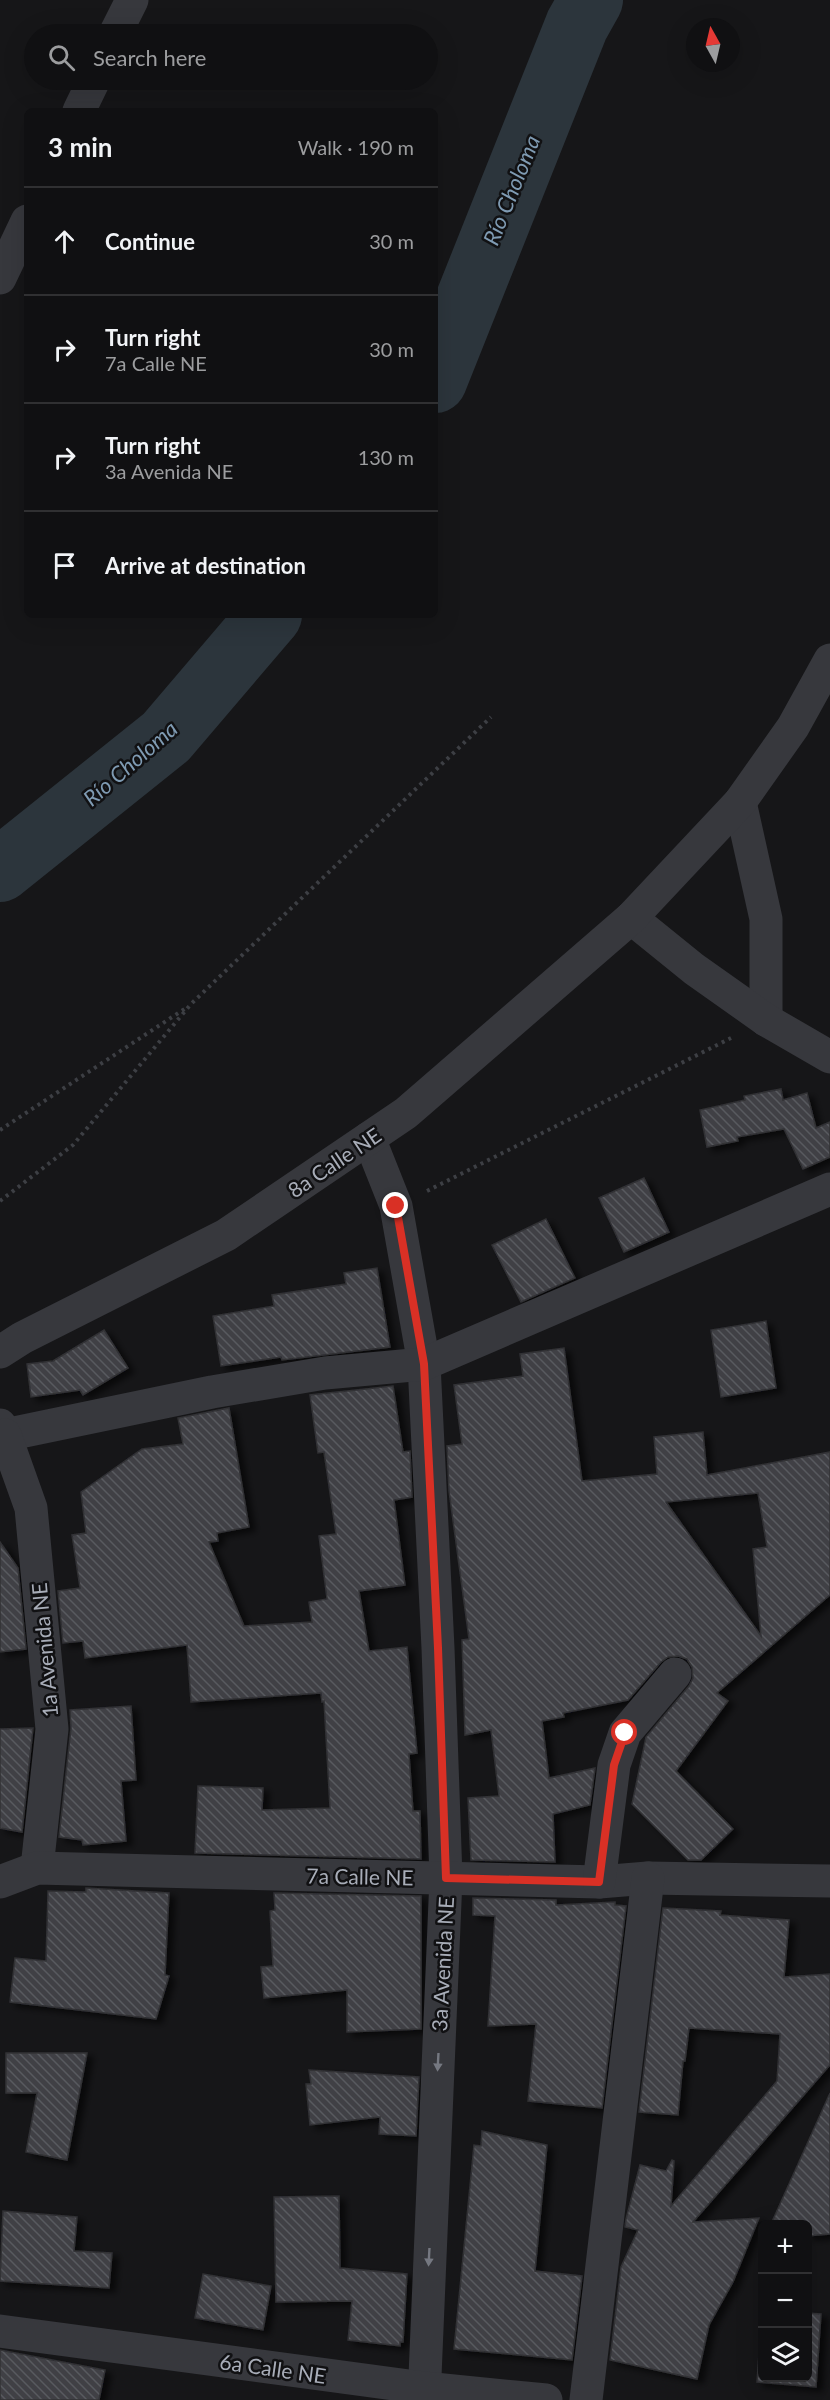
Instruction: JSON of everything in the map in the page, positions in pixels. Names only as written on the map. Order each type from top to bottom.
[{"type":"street","points":[[120,24],[132,0]]},
{"type":"street","points":[[80,108],[89,90]]},
{"type":"street","points":[[0,278],[24,227]]},
{"type":"street","name":"8a Calle NE","points":[[0,1352],[22,1338],[226,1235],[406,1113],[631,918],[740,802],[793,727],[830,660]]},
{"type":"street","points":[[740,802],[757,868],[766,919],[766,1020]]},
{"type":"street","points":[[631,918],[694,969],[766,1020],[830,1057]]},
{"type":"street","name":"3a Avenida NE","points":[[369,1138],[396,1206],[424,1364],[438,1648],[446,1878],[424,2394]]},
{"type":"street","points":[[2,1430],[325,1373],[424,1364],[830,1189]]},
{"type":"street","name":"1a Avenida NE","points":[[2,1430],[31,1508],[52,1729],[37,1868]]},
{"type":"street","points":[[599,1882],[614,1765],[625,1733],[675,1674]]},
{"type":"street","name":"7a Calle NE","points":[[0,1882],[37,1868],[599,1882],[648,1878],[830,1881]]},
{"type":"street","points":[[586,2400],[648,1878]]},
{"type":"street","name":"6a Calle NE","points":[[0,2331],[424,2394],[546,2400]]},
{"type":"path","points":[[0,1201],[73,1145],[191,1004],[491,717]]},
{"type":"path","points":[[0,1130],[191,1004]]},
{"type":"path","points":[[396,1206],[766,1020]]},
{"type":"building","points":[[781,1089],[783,1100],[807,1093],[816,1128],[830,1122],[830,1157],[803,1169],[784,1129],[737,1137],[738,1141],[707,1147],[700,1110],[745,1100],[744,1096]]},
{"type":"building","points":[[644,1178],[669,1232],[624,1252],[599,1198]]},
{"type":"building","points":[[546,1219],[575,1278],[521,1302],[492,1245]]},
{"type":"building","points":[[377,1268],[390,1347],[282,1360],[281,1357],[221,1366],[213,1316],[274,1306],[272,1295],[346,1284],[344,1273]]},
{"type":"building","points":[[766,1321],[776,1388],[721,1397],[711,1330]]},
{"type":"building","points":[[104,1330],[128,1368],[83,1395],[80,1390],[31,1397],[27,1364],[53,1361]]},
{"type":"building","points":[[564,1348],[582,1481],[657,1474],[654,1437],[703,1432],[707,1475],[830,1452],[830,1595],[717,1693],[728,1701],[676,1771],[733,1829],[701,1860],[688,1860],[632,1804],[646,1737],[689,1686],[693,1678],[692,1667],[687,1659],[678,1656],[668,1657],[661,1662],[628,1700],[563,1713],[564,1717],[542,1721],[549,1778],[595,1768],[590,1805],[553,1814],[555,1862],[471,1860],[468,1798],[499,1796],[491,1730],[465,1735],[462,1640],[469,1639],[449,1491],[447,1446],[462,1444],[454,1385],[523,1376],[520,1354]],"holes":[[[758,1493],[767,1547],[753,1549],[761,1636],[666,1502]]]},
{"type":"building","points":[[393,1386],[403,1452],[410,1451],[412,1497],[394,1500],[405,1585],[359,1591],[369,1651],[407,1647],[417,1753],[409,1754],[413,1811],[420,1811],[421,1859],[195,1853],[198,1786],[263,1788],[262,1810],[330,1808],[324,1701],[322,1702],[321,1693],[191,1702],[187,1645],[85,1658],[83,1641],[63,1643],[58,1591],[80,1588],[72,1535],[86,1533],[81,1492],[142,1449],[183,1444],[178,1418],[229,1408],[249,1527],[217,1533],[218,1541],[209,1542],[244,1626],[312,1622],[309,1602],[327,1599],[319,1536],[336,1534],[324,1452],[318,1453],[310,1395]]},
{"type":"building","points":[[0,1542],[18,1568],[26,1649],[0,1652]]},
{"type":"building","points":[[131,1706],[136,1780],[121,1781],[126,1841],[83,1845],[82,1840],[59,1837],[71,1728],[70,1710]]},
{"type":"building","points":[[33,1728],[22,1832],[0,1828],[0,1729]]},
{"type":"building","points":[[86,1888],[169,1893],[165,1975],[169,1976],[156,2019],[10,2002],[15,1958],[46,1961],[48,1891],[86,1892]]},
{"type":"building","points":[[274,1893],[421,1896],[421,2029],[347,2032],[347,1990],[264,1998],[261,1967],[273,1966],[270,1911],[275,1910]]},
{"type":"building","points":[[473,1898],[556,1900],[556,1905],[615,1902],[615,1905],[626,1906],[602,2108],[528,2101],[536,2024],[488,2026],[495,1916],[473,1915]]},
{"type":"building","points":[[663,1908],[721,1911],[720,1915],[789,1920],[784,1977],[830,1974],[830,2065],[693,2222],[759,2218],[733,2282],[709,2325],[697,2379],[610,2360],[621,2267],[638,2230],[625,2227],[626,2219],[640,2165],[666,2171],[672,2160],[674,2161],[671,2206],[777,2081],[780,2034],[689,2028],[685,2061],[683,2061],[678,2115],[639,2112]]},
{"type":"building","points":[[6,2053],[87,2053],[67,2160],[26,2152],[37,2093],[6,2093]]},
{"type":"building","points":[[309,2070],[419,2077],[416,2136],[379,2134],[380,2117],[310,2125],[306,2084],[311,2084]]},
{"type":"building","points":[[830,2093],[830,2234],[812,2236],[812,2220],[773,2220]]},
{"type":"building","points":[[482,2131],[547,2145],[535,2271],[582,2276],[572,2360],[454,2349],[474,2145],[481,2146]]},
{"type":"building","points":[[339,2196],[340,2268],[407,2274],[403,2342],[400,2342],[400,2346],[348,2340],[352,2301],[276,2302],[274,2197]]},
{"type":"building","points":[[3,2211],[77,2217],[74,2251],[112,2253],[109,2288],[0,2281]]},
{"type":"building","points":[[203,2274],[271,2286],[263,2330],[195,2318]]},
{"type":"building","points":[[812,2313],[821,2314],[816,2387],[757,2382],[758,2368],[758,2382],[812,2382]]},
{"type":"building","points":[[0,2350],[105,2370],[99,2400],[0,2400]]},
{"type":"waterway","name":"Río Choloma","points":[[438,373],[577,25],[591,0]]},
{"type":"waterway","name":"Río Choloma","points":[[0,870],[166,737],[267,618]]},
{"type":"route","points":[[396,1206],[424,1364],[438,1648],[446,1878],[599,1882],[604,1826],[614,1765],[625,1733]]}]
